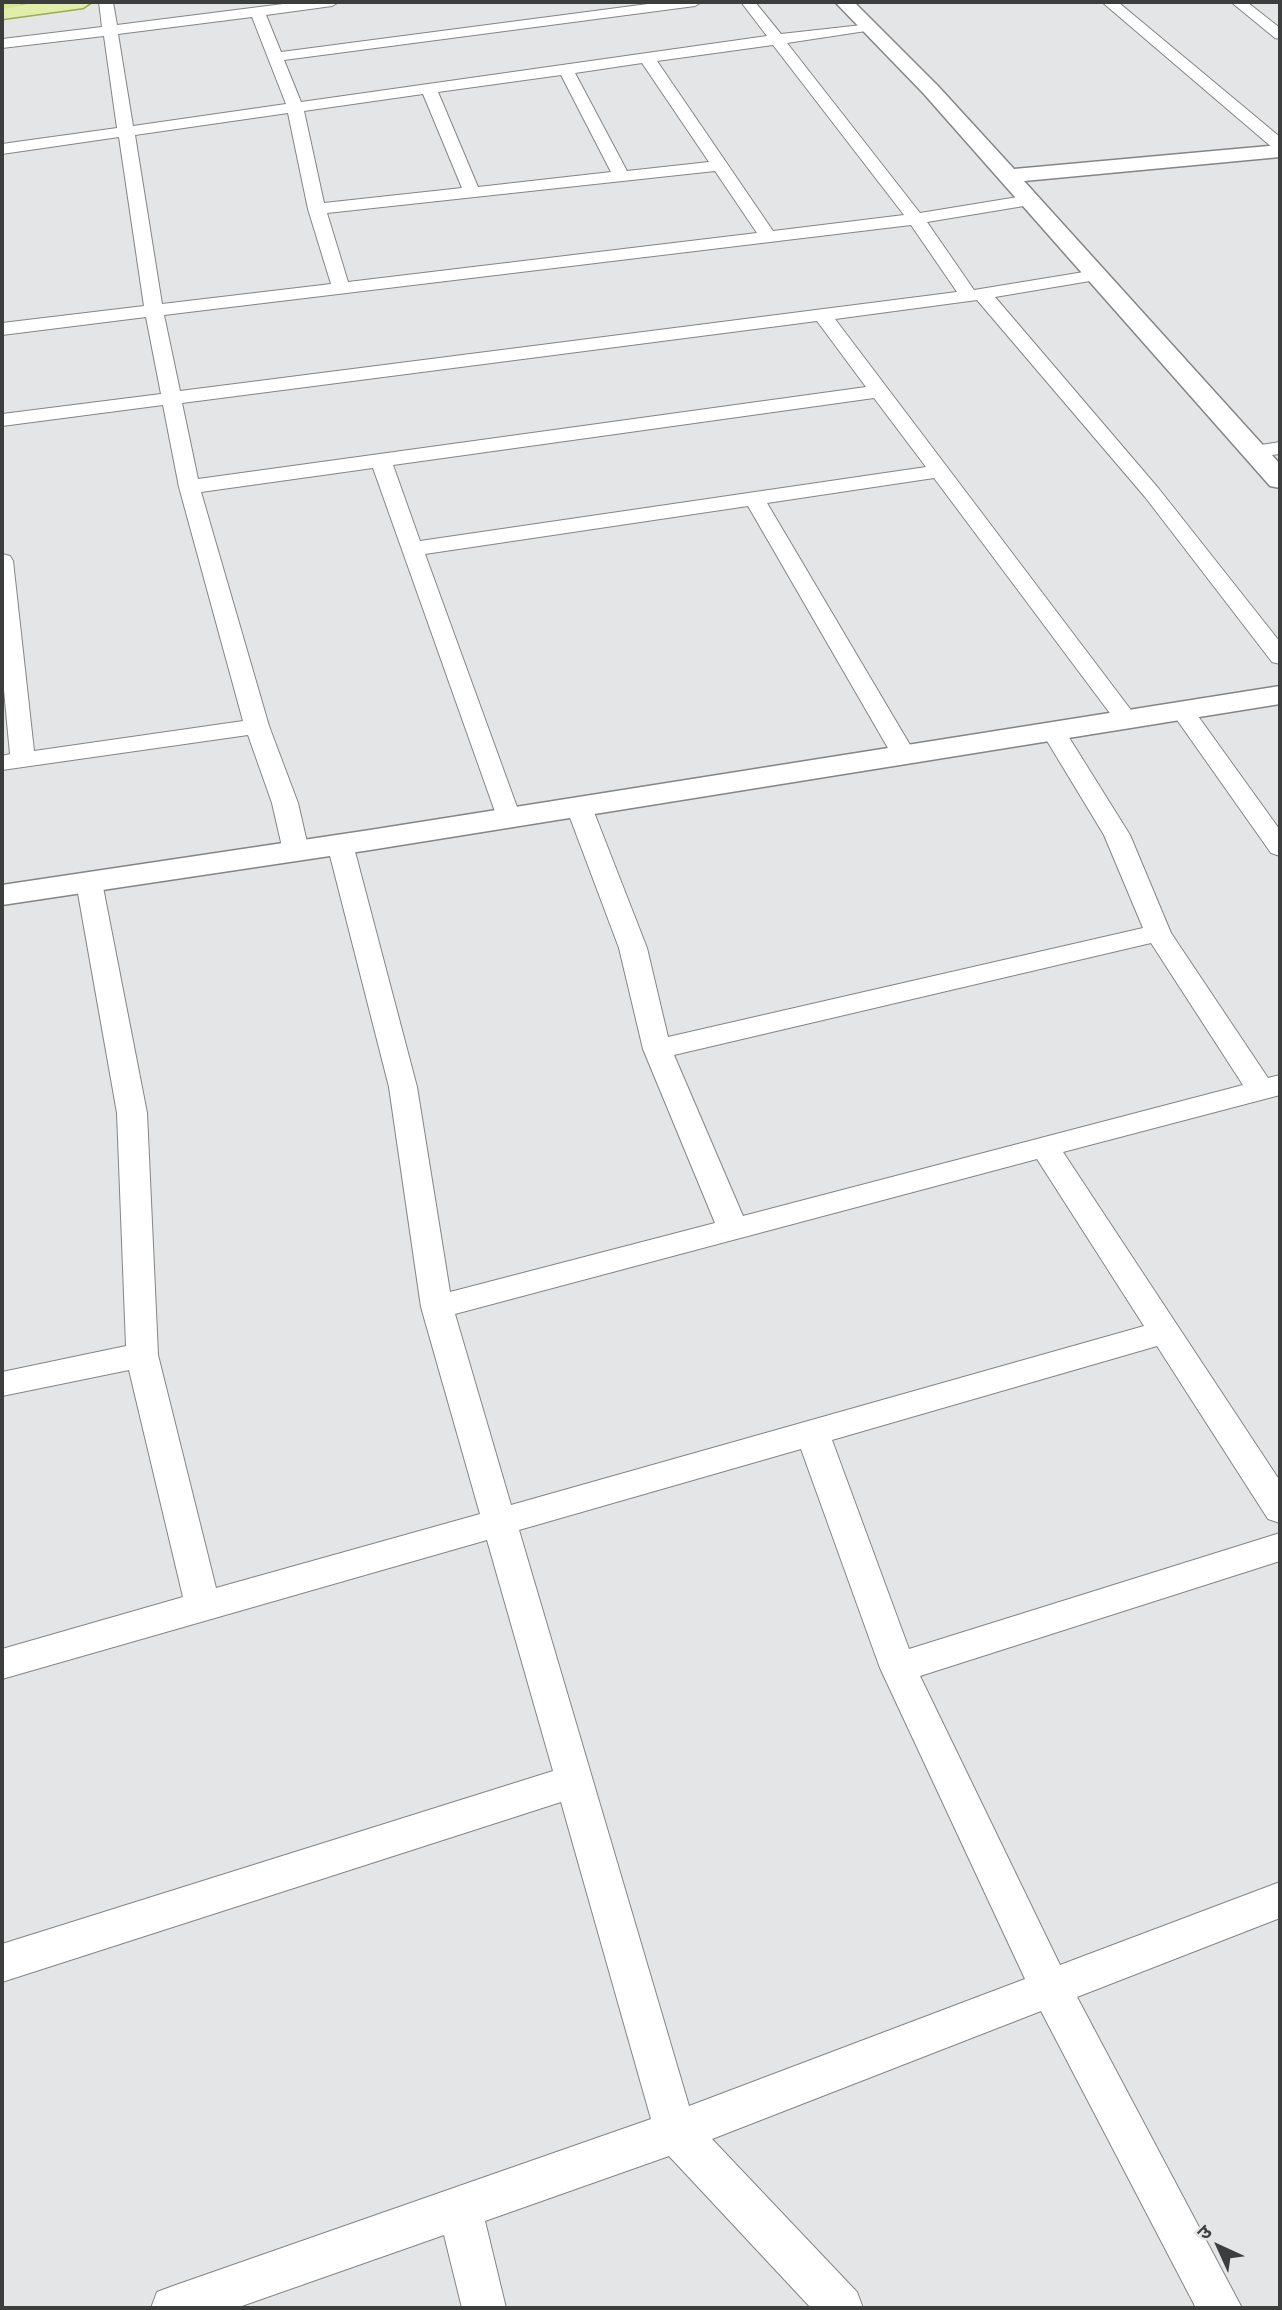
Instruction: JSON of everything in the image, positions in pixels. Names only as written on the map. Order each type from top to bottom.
[{"type":"highway","points":[[2,3],[13,2]]},
{"type":"main road","points":[[2,13],[83,2]]},
{"type":"street","points":[[106,2],[154,310],[189,487],[257,726],[285,803],[296,851]]},
{"type":"street","points":[[2,44],[332,2]]},
{"type":"street","points":[[275,57],[695,2]]},
{"type":"street","points":[[748,2],[975,295],[1152,493],[1280,657]]},
{"type":"street","points":[[844,2],[931,90],[1280,480]]},
{"type":"street","points":[[1109,2],[1280,145]]},
{"type":"street","points":[[1238,2],[1280,36]]},
{"type":"street","points":[[257,11],[295,107],[317,209],[341,288]]},
{"type":"street","points":[[2,149],[866,27]]},
{"type":"street","points":[[646,57],[768,236]]},
{"type":"street","points":[[565,68],[621,176]]},
{"type":"street","points":[[428,88],[471,192]]},
{"type":"street","points":[[1008,176],[1280,152]]},
{"type":"street","points":[[317,209],[718,166]]},
{"type":"street","points":[[2,329],[916,219],[1030,200]]},
{"type":"street","points":[[2,420],[171,396],[975,295],[1096,275]]},
{"type":"street","points":[[822,314],[1126,719]]},
{"type":"street","points":[[189,487],[879,391]]},
{"type":"street","points":[[1255,451],[1280,448]]},
{"type":"street","points":[[381,461],[508,818]]},
{"type":"street","points":[[413,549],[939,471]]},
{"type":"street","points":[[754,498],[904,755]]},
{"type":"street","points":[[2,561],[12,762],[257,726]]},
{"type":"street","points":[[2,895],[579,807],[1280,695]]},
{"type":"street","points":[[1182,710],[1280,848]]},
{"type":"street","points":[[437,1307],[1271,1087],[1157,933],[1117,835],[1053,731]]},
{"type":"street","points":[[579,807],[633,948],[657,1049],[733,1230]]},
{"type":"street","points":[[340,844],[403,1087],[437,1307],[676,2133],[841,2308]]},
{"type":"street","points":[[89,882],[132,1113],[142,1355],[203,1606]]},
{"type":"street","points":[[657,1049],[1157,933]]},
{"type":"street","points":[[1044,1147],[1280,1509]]},
{"type":"street","points":[[2,1664],[1165,1332]]},
{"type":"street","points":[[2,1384],[142,1355]]},
{"type":"street","points":[[812,1432],[898,1668],[1050,1988],[1220,2308]]},
{"type":"street","points":[[898,1668],[1280,1547]]},
{"type":"street","points":[[2,1963],[575,1781]]},
{"type":"street","points":[[173,2308],[676,2133],[1280,1900]]},
{"type":"street","points":[[460,2208],[484,2308]]}]
